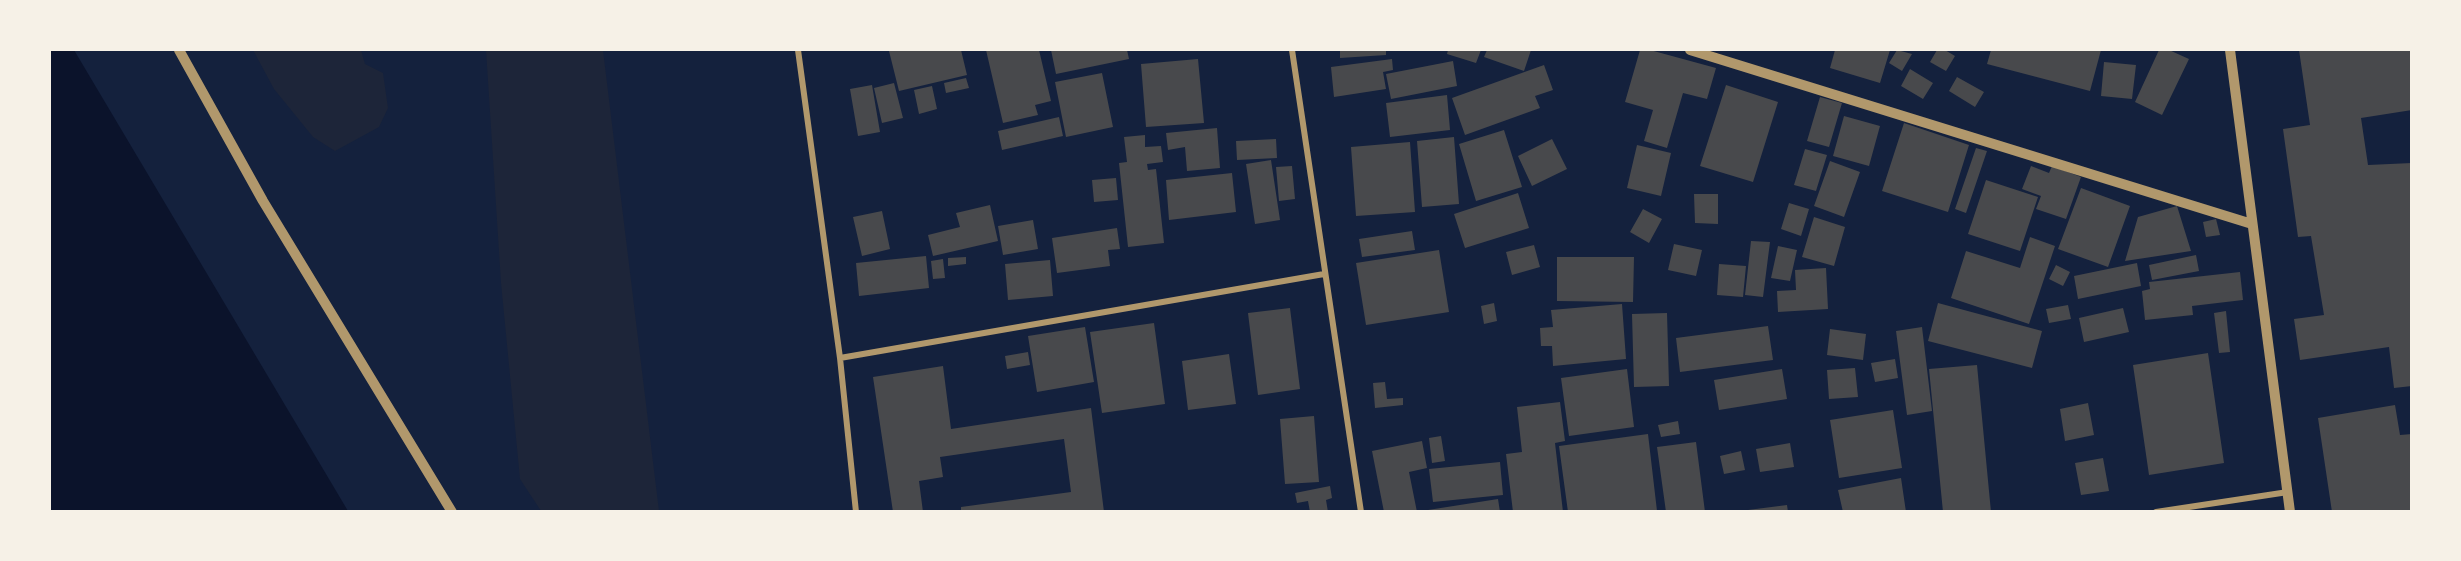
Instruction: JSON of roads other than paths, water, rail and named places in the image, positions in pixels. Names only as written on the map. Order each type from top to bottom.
[{"type":"street","points":[[179,50],[263,201],[452,512]]},
{"type":"street","points":[[798,50],[840,358],[856,512]]},
{"type":"street","points":[[1292,50],[1361,512]]},
{"type":"street","points":[[1690,50],[2252,224]]},
{"type":"street","points":[[2230,50],[2290,512]]},
{"type":"street","points":[[840,358],[1324,274]]},
{"type":"street","points":[[2157,512],[2288,492]]}]
